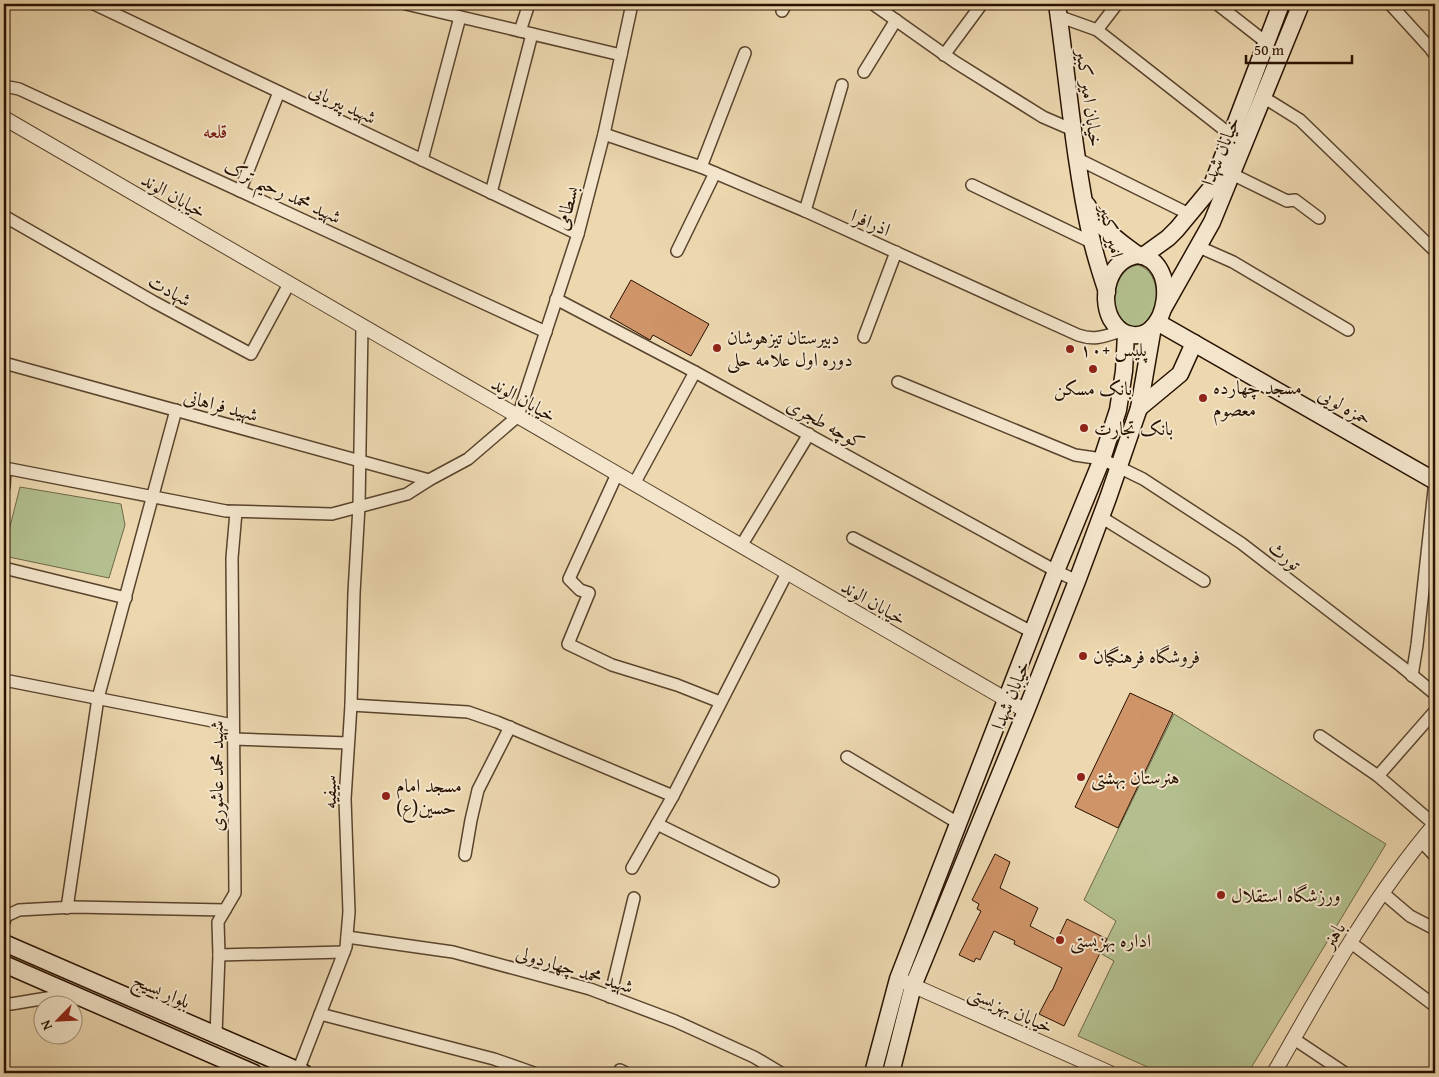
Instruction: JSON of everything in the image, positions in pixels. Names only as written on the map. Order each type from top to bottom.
[{"type":"main road","name":"خیابان شهدا","points":[[1141,255],[1168,238],[1178,229],[1211,188],[1281,4]]},
{"type":"main road","name":"خیابان شهدا","points":[[891,1073],[913,986],[1026,711],[1119,467],[1139,408],[1158,319],[1212,222],[1301,4]]},
{"type":"main road","name":"خیابان امیر کبیر","points":[[1057,10],[1084,198]]},
{"type":"main road","name":"امیر کبیر","points":[[1084,198],[1092,243],[1107,292]]},
{"type":"main road","name":"امیر کبیر","points":[[1084,198],[1090,211],[1110,234],[1141,255]]},
{"type":"main road","points":[[1141,255],[1151,260],[1162,274],[1165,288],[1158,319],[1142,334],[1137,335],[1124,332],[1114,324],[1108,313],[1106,302],[1110,278],[1115,269],[1124,260],[1141,255]]},
{"type":"main road","name":"حمزه لویی","points":[[1158,319],[1194,343],[1435,481]]},
{"type":"main road","name":"خیابان شهدا","points":[[874,1073],[898,979],[1032,632],[1102,459],[1118,410],[1124,371],[1124,332]]},
{"type":"main road","points":[[1139,408],[1180,374],[1194,343]]},
{"type":"main road","name":"بلوار بسیج","points":[[4,943],[300,1072]]},
{"type":"main road","name":"بلوار بسیج","points":[[4,964],[72,994]]},
{"type":"main road","name":"بلوار بسیج","points":[[82,998],[254,1073]]},
{"type":"street","name":"شهید پیریایی","points":[[94,4],[578,234]]},
{"type":"street","points":[[406,4],[621,55]]},
{"type":"street","points":[[520,31],[529,4]]},
{"type":"street","name":"بسطامی","points":[[518,416],[578,234],[604,134],[632,4]]},
{"type":"street","points":[[873,4],[944,55],[1042,117],[1073,130]]},
{"type":"street","points":[[944,55],[981,4]]},
{"type":"street","points":[[1097,30],[1117,4]]},
{"type":"street","points":[[1217,4],[1267,43]]},
{"type":"street","points":[[1390,4],[1435,55]]},
{"type":"street","points":[[1057,10],[1097,30],[1231,135]]},
{"type":"street","points":[[422,160],[460,17]]},
{"type":"street","points":[[864,72],[896,20]]},
{"type":"street","points":[[491,193],[532,34]]},
{"type":"street","points":[[701,167],[745,53]]},
{"type":"street","points":[[805,211],[842,85]]},
{"type":"street","name":"شهید محمد رحیم ترک","points":[[4,86],[19,89],[546,332]]},
{"type":"street","points":[[240,191],[278,92]]},
{"type":"street","points":[[1263,97],[1300,120],[1435,251]]},
{"type":"street","name":"خیابان الوند","points":[[4,118],[1026,711]]},
{"type":"street","name":"اذرافرا","points":[[604,134],[701,167],[805,211],[1078,335],[1096,338],[1124,332]]},
{"type":"street","points":[[1078,159],[1189,214]]},
{"type":"street","points":[[677,251],[715,173]]},
{"type":"street","points":[[1232,174],[1287,201],[1295,200],[1319,218]]},
{"type":"street","points":[[972,185],[1092,243]]},
{"type":"street","name":"شهادت","points":[[4,216],[154,302],[252,354],[288,284]]},
{"type":"street","points":[[1199,247],[1232,262],[1348,330]]},
{"type":"street","points":[[864,337],[896,252]]},
{"type":"street","name":"کوچه طجری","points":[[556,299],[696,372],[1077,581]]},
{"type":"street","name":"سیفیه","points":[[300,1072],[344,952],[347,937],[349,912],[345,799],[359,506],[362,327]]},
{"type":"street","name":"شهید فراهانی","points":[[4,363],[429,480]]},
{"type":"street","points":[[634,484],[696,372]]},
{"type":"street","name":"تورث","points":[[898,382],[1075,456],[1102,459],[1143,479],[1241,543],[1435,694]]},
{"type":"street","points":[[67,908],[98,698],[176,410]]},
{"type":"street","points":[[4,483],[5,468],[226,512],[332,514],[408,494],[429,480],[468,459],[518,416]]},
{"type":"street","points":[[741,546],[809,434]]},
{"type":"street","points":[[617,474],[569,579],[580,590],[589,592],[568,644],[612,665],[677,685],[720,702]]},
{"type":"street","points":[[1412,676],[1435,481]]},
{"type":"street","name":"شهید محمد عاشوری","points":[[216,1035],[219,955],[218,922],[234,893],[232,558],[236,512]]},
{"type":"street","points":[[1101,517],[1204,581]]},
{"type":"street","points":[[853,538],[1032,632]]},
{"type":"street","points":[[4,568],[126,598]]},
{"type":"street","points":[[632,868],[673,796],[787,573]]},
{"type":"street","points":[[4,680],[233,725]]},
{"type":"street","points":[[350,705],[468,712],[510,727],[673,796]]},
{"type":"street","points":[[1378,776],[1435,711]]},
{"type":"street","points":[[466,854],[478,790],[510,727]]},
{"type":"street","points":[[1320,736],[1378,776],[1435,824]]},
{"type":"street","points":[[233,739],[348,743]]},
{"type":"street","points":[[847,757],[958,822]]},
{"type":"street","points":[[657,824],[773,881]]},
{"type":"street","name":"باهنر","points":[[1274,1073],[1350,942],[1402,864],[1435,824]]},
{"type":"street","points":[[1421,841],[1435,856]]},
{"type":"street","points":[[1383,892],[1410,916],[1435,928]]},
{"type":"street","points":[[610,996],[634,898]]},
{"type":"street","points":[[4,922],[6,916],[19,910],[67,908],[225,910]]},
{"type":"street","name":"شهید محمد چهاردولی","points":[[347,937],[453,952],[590,989],[674,1021],[746,1053],[780,1073]]},
{"type":"street","points":[[1350,942],[1435,1006]]},
{"type":"street","points":[[219,955],[344,952]]},
{"type":"street","name":"خیابان بهزیستی","points":[[898,979],[1110,1073]]},
{"type":"street","points":[[4,1003],[11,1004],[32,1001]]},
{"type":"street","points":[[320,1014],[494,1059],[534,1073]]},
{"type":"street","points":[[1294,1039],[1345,1073]]},
{"type":"green space","points":[[1138,265],[1147,270],[1153,279],[1156,289],[1156,300],[1150,319],[1143,325],[1131,327],[1121,319],[1115,308],[1114,300],[1120,278],[1132,266]]},
{"type":"green space","points":[[20,487],[121,504],[125,525],[109,578],[4,556]]},
{"type":"green space","name":"ورزشگاه استقلال","points":[[1174,714],[1386,844],[1248,1073],[1161,1073],[1078,1036],[1114,961],[1100,953],[1116,921],[1084,900]]},
{"type":"building","points":[[631,280],[709,324],[691,356],[653,335],[650,340],[610,317]]},
{"type":"building","points":[[1130,693],[1173,713],[1118,828],[1075,807]]},
{"type":"building","name":"اداره بهزیستی","points":[[995,854],[1010,862],[1000,888],[1038,908],[1030,926],[1057,940],[1067,919],[1107,939],[1064,1026],[1039,1014],[1062,968],[1014,944],[1015,941],[994,931],[980,960],[976,958],[974,962],[959,955],[981,911],[977,909],[979,904],[972,900]]},
{"type":"place","name":"دبیرستان تیزهوشان دوره اول علامه حلی","points":[[717,348]]},
{"type":"place","name":"پلیس +۱۰","points":[[1070,349]]},
{"type":"place","name":"بانک مسکن","points":[[1093,369]]},
{"type":"place","name":"مسجد چهارده معصوم","points":[[1203,398]]},
{"type":"place","name":"بانک تجارت","points":[[1084,428]]},
{"type":"place","name":"فروشگاه فرهنگیان","points":[[1083,656]]},
{"type":"place","name":"هنرستان بهشتی","points":[[1081,777]]},
{"type":"place","name":"مسجد امام حسین(ع)","points":[[386,796]]},
{"type":"place","name":"ورزشگاه استقلال","points":[[1221,895]]},
{"type":"place","name":"اداره بهزیستی","points":[[1060,940]]},
{"type":"district","name":"قلعه","points":[[215,131]]}]
